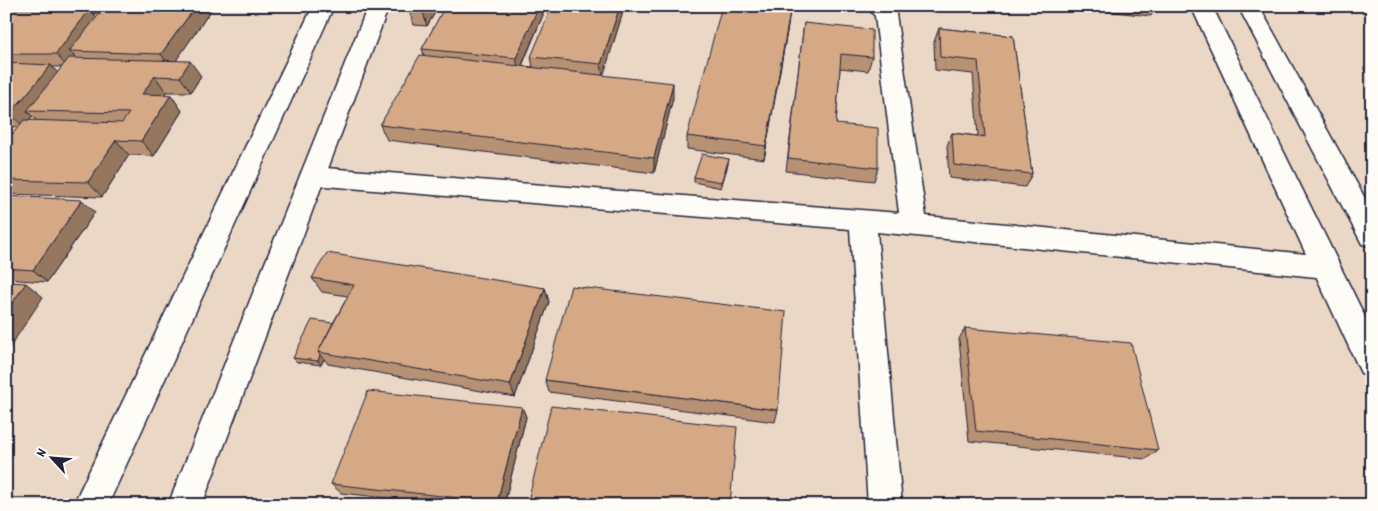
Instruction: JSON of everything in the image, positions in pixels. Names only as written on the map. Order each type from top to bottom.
[{"type":"street","points":[[90,505],[324,6]]},
{"type":"street","points":[[184,505],[379,6]]},
{"type":"street","points":[[876,6],[885,14],[914,225]]},
{"type":"street","points":[[1201,6],[1372,363]]},
{"type":"street","points":[[1248,6],[1372,236]]},
{"type":"street","points":[[313,176],[863,220],[1326,267]]},
{"type":"street","points":[[863,220],[885,505]]},
{"type":"shaded area","points":[[6,6],[1372,6],[1372,505],[6,505]]},
{"type":"building","points":[[106,6],[196,6],[161,54],[69,51]]},
{"type":"building","points":[[412,6],[426,6],[423,12],[409,11]]},
{"type":"building","points":[[445,6],[539,6],[516,58],[422,49]]},
{"type":"building","points":[[552,6],[620,6],[601,64],[531,57]]},
{"type":"building","points":[[722,6],[790,12],[766,146],[687,136]]},
{"type":"building","points":[[6,9],[90,9],[56,54],[6,54]]},
{"type":"building","points":[[804,23],[872,30],[872,57],[841,54],[836,124],[878,128],[878,168],[788,158]]},
{"type":"building","points":[[939,28],[1013,36],[1032,174],[954,165],[952,133],[985,137],[978,61],[940,57]]},
{"type":"building","points":[[420,55],[673,83],[654,158],[380,125]]},
{"type":"building","points":[[69,58],[190,61],[180,77],[155,76],[142,94],[171,95],[141,141],[116,140],[88,182],[6,180],[6,142],[24,120],[122,123],[129,113],[27,111]]},
{"type":"building","points":[[6,63],[51,65],[10,114],[6,114]]},
{"type":"building","points":[[702,154],[729,159],[721,182],[694,177]]},
{"type":"building","points":[[6,196],[82,200],[33,270],[6,268]]},
{"type":"building","points":[[327,253],[545,288],[510,385],[318,352],[354,285],[312,278]]},
{"type":"building","points":[[6,282],[26,283],[6,312]]},
{"type":"building","points":[[571,286],[786,312],[778,410],[545,380]]},
{"type":"building","points":[[312,320],[333,323],[318,352],[320,355],[318,361],[293,358]]},
{"type":"building","points":[[965,328],[1131,343],[1158,450],[976,431]]},
{"type":"building","points":[[368,391],[522,407],[497,502],[331,484]]},
{"type":"building","points":[[551,406],[737,427],[730,505],[527,505]]}]
